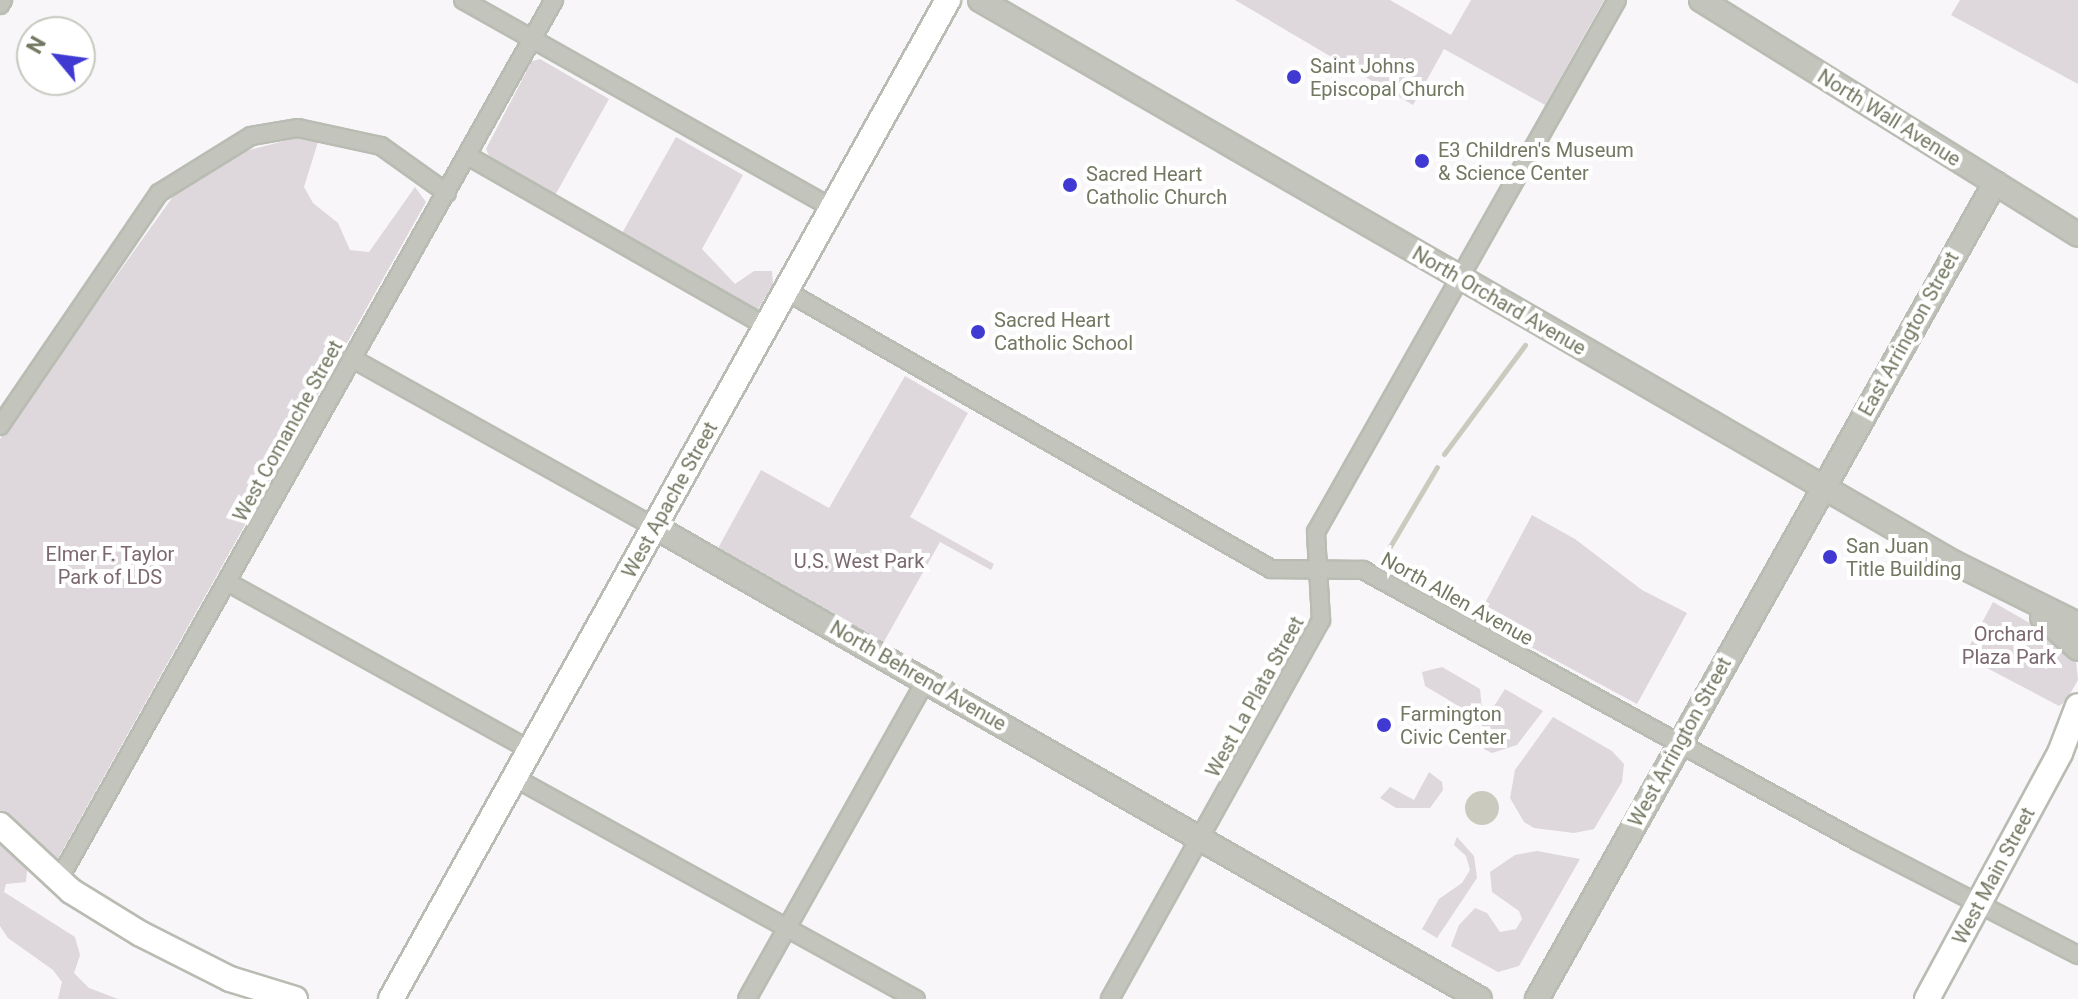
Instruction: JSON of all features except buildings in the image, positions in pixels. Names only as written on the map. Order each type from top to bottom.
[{"type":"main road","name":"West Apache Street","points":[[391,999],[948,0]]},
{"type":"main road","name":"West Main Street","points":[[1927,999],[2060,753],[2078,706]]},
{"type":"main road","name":"West Main Street","points":[[2060,753],[2078,736]]},
{"type":"main road","points":[[0,825],[58,881],[141,934],[230,979],[295,999]]},
{"type":"main road","points":[[230,979],[251,999]]},
{"type":"street","points":[[463,0],[832,208]]},
{"type":"street","name":"West Comanche Street","points":[[58,881],[554,0]]},
{"type":"street","name":"North Orchard Avenue","points":[[980,0],[2019,599],[2078,624]]},
{"type":"street","name":"West La Plata Street","points":[[1110,999],[1321,620],[1316,532],[1617,0]]},
{"type":"street","name":"North Wall Avenue","points":[[1701,0],[2078,235]]},
{"type":"street","points":[[0,426],[159,193],[251,136],[298,128],[381,146],[447,193]]},
{"type":"street","points":[[468,156],[766,326]]},
{"type":"street","name":"East Arrington Street","points":[[1824,486],[1995,183]]},
{"type":"street","name":"North Allen Avenue","points":[[786,291],[1271,569],[1363,570],[1679,744],[2078,955]]},
{"type":"street","name":"North Behrend Avenue","points":[[351,358],[926,680],[1480,999]]},
{"type":"street","name":"West Arrington Street","points":[[1537,999],[1824,486]]},
{"type":"street","points":[[227,582],[530,750]]},
{"type":"street","name":"North Orchard Avenue","points":[[2019,599],[2078,649]]},
{"type":"street","points":[[747,999],[926,680]]},
{"type":"street","points":[[515,778],[916,999]]},
{"type":"green space","points":[[1235,0],[1390,0],[1451,35],[1471,0],[1604,0],[1545,105],[1444,49],[1413,105]]},
{"type":"green space","points":[[1960,0],[2078,0],[2078,84],[1951,15]]},
{"type":"green space","points":[[540,59],[609,99],[554,197],[491,160],[486,149],[532,61]]},
{"type":"green space","points":[[676,137],[743,175],[702,249],[735,284],[754,271],[772,271],[773,284],[757,311],[621,235]]},
{"type":"green space","name":"Elmer F. Taylor Park of LDS","points":[[296,138],[318,142],[304,187],[313,203],[338,223],[350,250],[369,252],[415,187],[426,202],[56,862],[27,841],[0,812],[0,439],[179,188],[238,153]]},
{"type":"green space","name":"U.S. West Park","points":[[905,376],[968,413],[910,517],[994,564],[991,570],[940,542],[882,645],[717,550],[761,470],[829,508]]},
{"type":"green space","points":[[1532,515],[1575,539],[1642,590],[1687,613],[1637,704],[1477,618]]},
{"type":"green space","name":"Orchard Plaza Park","points":[[1993,602],[2056,638],[2076,660],[2078,680],[2066,701],[2059,706],[1964,656]]},
{"type":"green space","points":[[1442,667],[1480,689],[1482,709],[1472,703],[1467,711],[1425,686],[1422,672]]},
{"type":"green space","points":[[1505,689],[1543,711],[1517,745],[1492,753],[1484,749],[1482,725]]},
{"type":"green space","points":[[1553,717],[1612,751],[1624,764],[1622,782],[1594,829],[1574,833],[1534,828],[1524,822],[1510,798],[1515,770]]},
{"type":"green space","points":[[1429,772],[1442,782],[1443,790],[1430,808],[1396,808],[1380,798],[1390,787],[1414,800]]},
{"type":"green space","points":[[1457,837],[1474,856],[1477,878],[1437,938],[1422,929],[1439,899],[1462,883],[1470,870],[1466,856],[1454,845]]},
{"type":"green space","points":[[0,841],[27,870],[26,882],[6,884],[4,892],[75,937],[80,955],[74,973],[89,988],[118,999],[58,999],[62,982],[53,970],[8,938],[0,926]]},
{"type":"green space","points":[[1537,851],[1580,859],[1519,966],[1498,972],[1451,946],[1459,925],[1475,908],[1487,913],[1500,932],[1516,929],[1522,919],[1519,911],[1492,892],[1490,872],[1515,855]]},
{"type":"shaded area","points":[[1482,791],[1494,796],[1499,808],[1494,820],[1482,825],[1470,820],[1465,808],[1470,796]]},
{"type":"waterway","points":[[1444,454],[1525,345]]},
{"type":"waterway","points":[[1382,560],[1437,467]]},
{"type":"place","name":"Saint Johns Episcopal Church","points":[[1294,77]]},
{"type":"place","name":"E3 Children's Museum & Science Center","points":[[1422,161]]},
{"type":"place","name":"Sacred Heart Catholic Church","points":[[1070,185]]},
{"type":"place","name":"Sacred Heart Catholic School","points":[[978,332]]},
{"type":"place","name":"San Juan Title Building","points":[[1830,557]]},
{"type":"place","name":"Farmington Civic Center","points":[[1384,725]]}]
